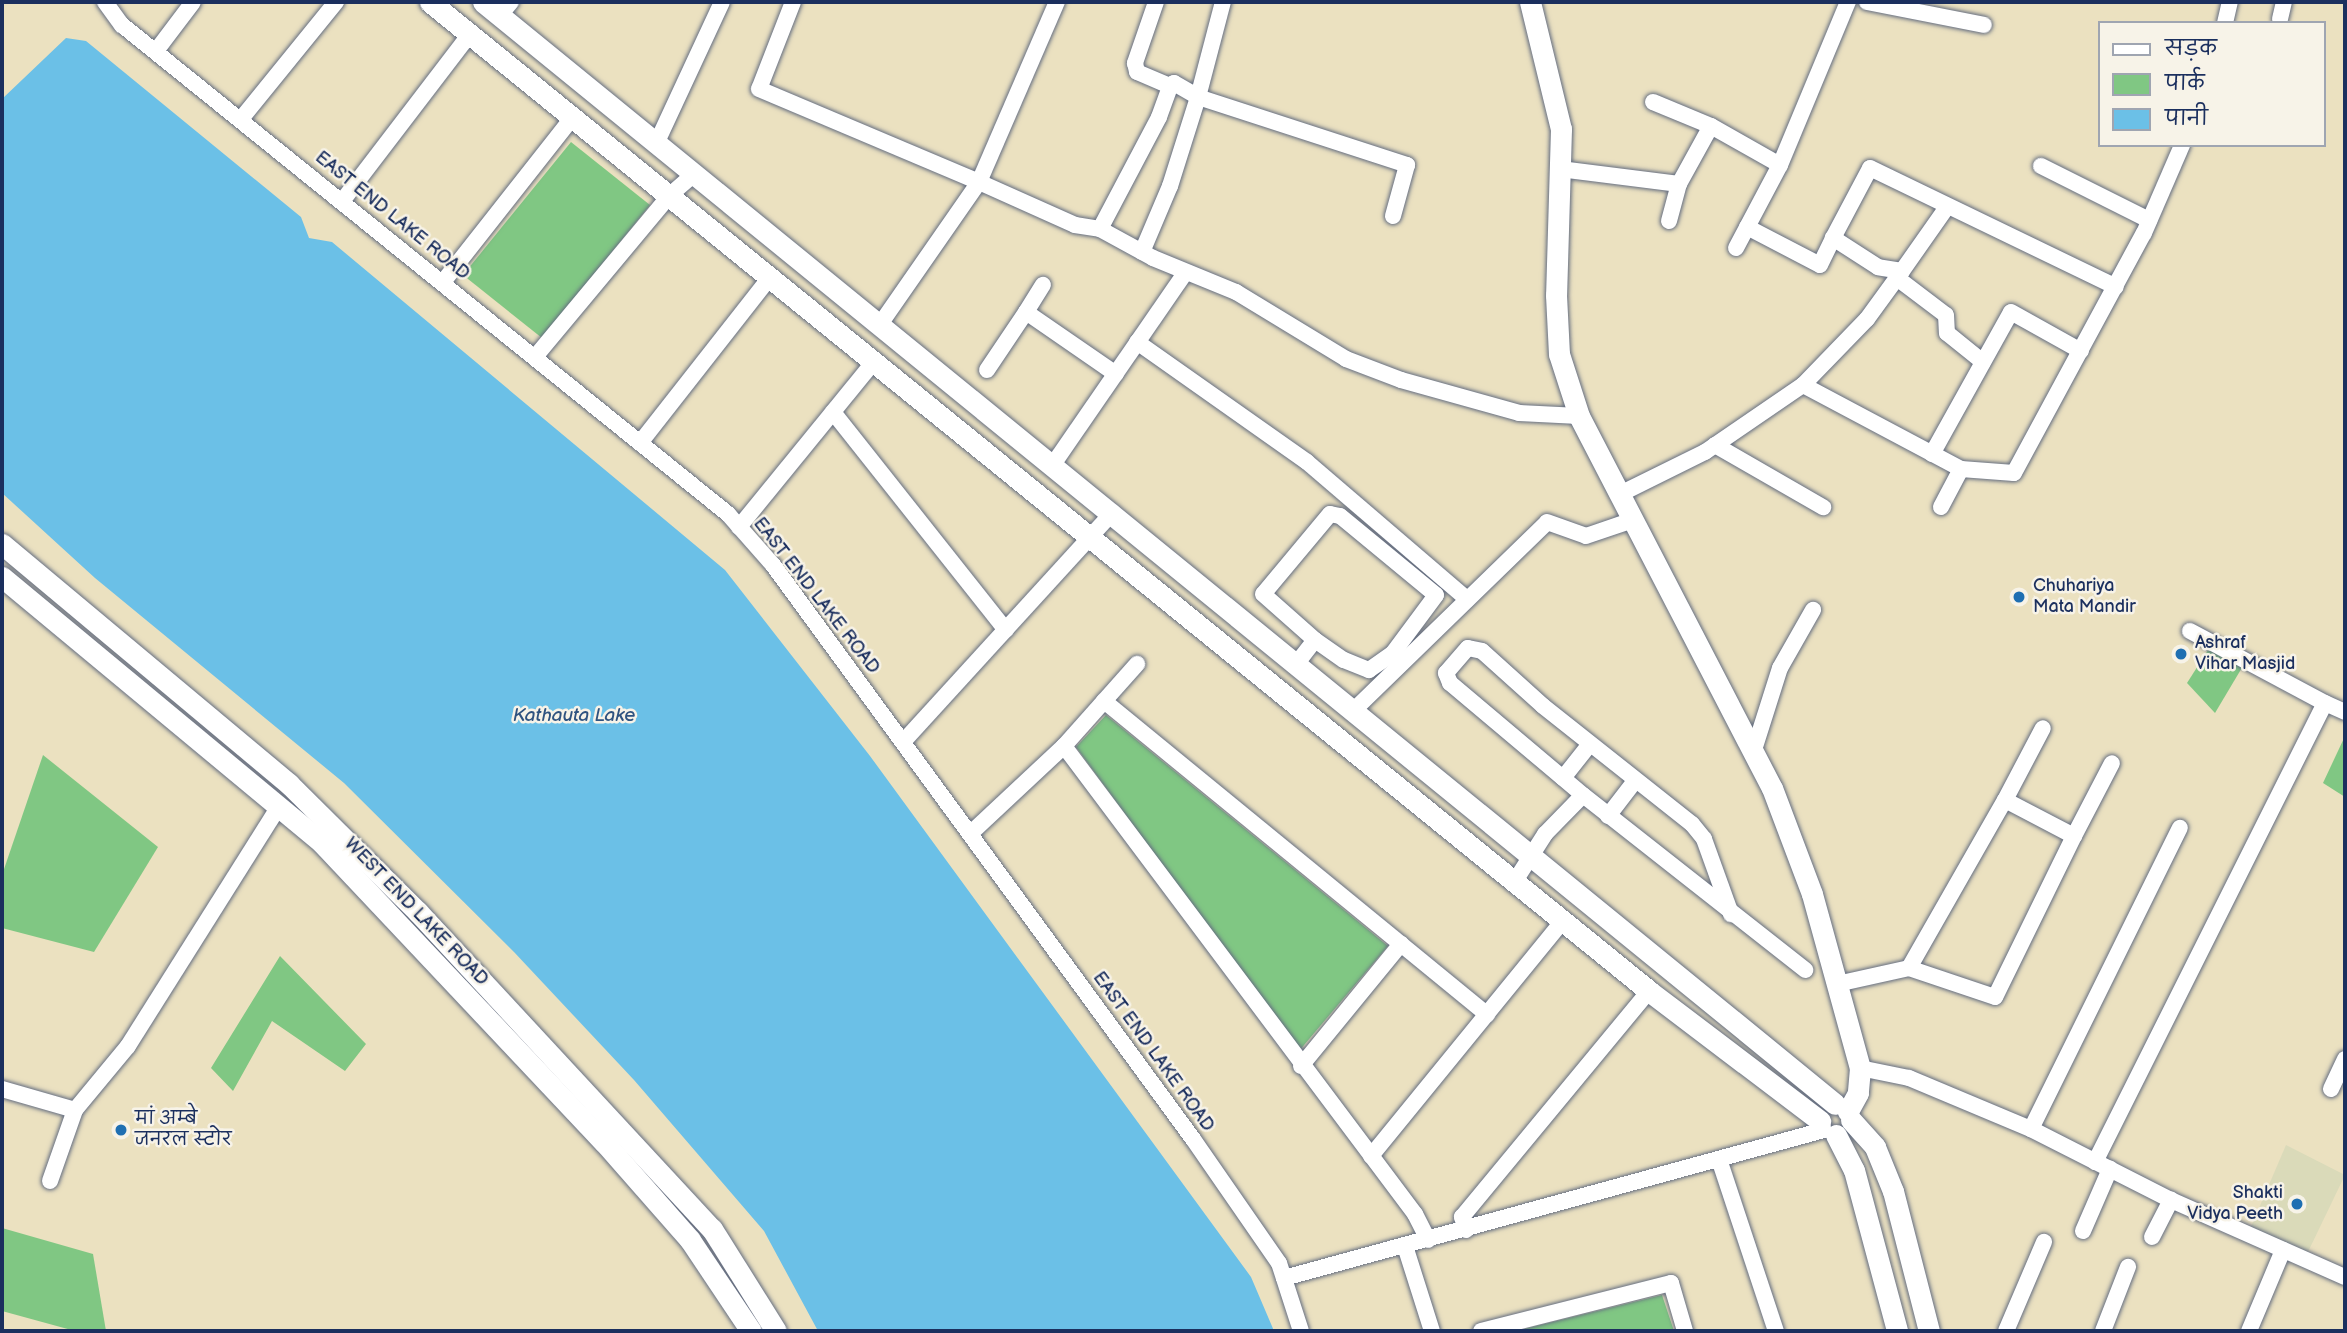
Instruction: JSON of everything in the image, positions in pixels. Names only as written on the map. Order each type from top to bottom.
[{"type":"street","name":"EAST END LAKE ROAD","points":[[105,2],[122,25],[343,200],[739,527],[773,565],[1193,1139],[1279,1263],[1301,1331]]},
{"type":"street","points":[[156,51],[193,2]]},
{"type":"street","points":[[241,119],[336,2]]},
{"type":"street","points":[[430,2],[875,360],[1650,991],[1875,1147],[1894,1191],[1929,1331]]},
{"type":"street","points":[[483,2],[505,9],[657,142],[1354,710],[1536,849],[1836,1120],[1854,1170],[1897,1331]]},
{"type":"street","points":[[657,142],[722,2]]},
{"type":"street","points":[[793,2],[759,89],[1075,225],[1100,229],[1185,273],[1236,292],[1346,359],[1401,380],[1519,413],[1579,416]]},
{"type":"street","points":[[881,323],[979,182],[1057,2]]},
{"type":"street","points":[[1156,2],[1135,63],[1137,72],[1170,86]]},
{"type":"street","points":[[1142,252],[1175,174],[1223,2]]},
{"type":"street","points":[[1284,1278],[1720,1163],[1836,1120],[1858,1093],[1860,1068],[1812,894],[1772,788],[1579,416],[1559,354],[1556,295],[1561,129],[1530,2]]},
{"type":"street","points":[[1736,248],[1780,165],[1848,2]]},
{"type":"street","points":[[1867,2],[1984,25]]},
{"type":"street","points":[[2225,21],[2230,2]]},
{"type":"street","points":[[2280,19],[2284,2]]},
{"type":"street","points":[[343,200],[470,34]]},
{"type":"street","points":[[1100,229],[1154,127],[1170,86],[1174,83],[1198,97],[1407,165],[1393,216]]},
{"type":"street","points":[[1653,102],[1711,126],[1780,165]]},
{"type":"street","points":[[443,282],[573,117]]},
{"type":"street","points":[[1669,221],[1679,184],[1711,126]]},
{"type":"street","points":[[1803,385],[1961,469],[2014,473],[2116,286],[2181,147]]},
{"type":"street","points":[[2041,166],[2149,220]]},
{"type":"street","points":[[1747,228],[1820,265],[1870,168],[2116,286]]},
{"type":"street","points":[[1560,169],[1679,184]]},
{"type":"street","points":[[535,357],[670,195],[695,173]]},
{"type":"street","points":[[1620,495],[1715,445],[1803,385],[1867,319],[1947,207]]},
{"type":"street","points":[[1833,239],[1878,267],[1900,274],[1945,314],[1947,332],[1983,362]]},
{"type":"street","points":[[1054,463],[1185,273]]},
{"type":"street","points":[[640,443],[771,276]]},
{"type":"street","points":[[987,370],[1043,285]]},
{"type":"street","points":[[1026,312],[1115,374]]},
{"type":"street","points":[[1932,454],[2011,312],[2081,351]]},
{"type":"street","points":[[1137,342],[1307,462],[1467,599]]},
{"type":"street","points":[[739,527],[875,360]]},
{"type":"street","points":[[833,412],[1006,630]]},
{"type":"street","points":[[1715,445],[1823,507]]},
{"type":"street","points":[[1941,507],[1961,469]]},
{"type":"street","points":[[903,742],[1113,512]]},
{"type":"street","points":[[1330,514],[1339,516],[1436,595],[1393,653],[1369,670],[1315,640],[1263,594],[1330,514]]},
{"type":"street","points":[[1354,710],[1547,522],[1586,536],[1633,520]]},
{"type":"street","name":"WEST END LAKE ROAD","points":[[3,549],[289,784],[418,912],[712,1229],[776,1331]]},
{"type":"street","name":"WEST END LAKE ROAD","points":[[2,577],[322,843],[604,1142],[690,1240],[751,1331]]},
{"type":"street","points":[[1753,752],[1780,668],[1813,610]]},
{"type":"street","points":[[2190,631],[2345,712]]},
{"type":"street","points":[[1297,663],[1315,640]]},
{"type":"street","points":[[1731,914],[1704,839],[1482,651],[1468,648],[1446,673],[1450,683],[1608,816],[1731,914],[1805,970]]},
{"type":"street","points":[[970,834],[1064,746],[1137,664]]},
{"type":"street","points":[[1104,701],[1487,1014]]},
{"type":"street","points":[[2083,1231],[2103,1165],[2325,703]]},
{"type":"street","points":[[1909,968],[2043,728]]},
{"type":"street","points":[[1563,778],[1590,744]]},
{"type":"street","points":[[1064,746],[1301,1066],[1415,1213],[1428,1240]]},
{"type":"street","points":[[1837,984],[1909,968],[1995,997],[2112,763]]},
{"type":"street","points":[[1608,816],[1635,781]]},
{"type":"street","points":[[1515,881],[1536,849],[1583,795]]},
{"type":"street","points":[[2005,800],[2074,836]]},
{"type":"street","points":[[50,1181],[75,1110],[128,1046],[279,806]]},
{"type":"street","points":[[2031,1129],[2180,828]]},
{"type":"street","points":[[1371,1156],[1563,921]]},
{"type":"street","points":[[1301,1066],[1401,944]]},
{"type":"street","points":[[1466,1230],[1462,1217],[1650,991]]},
{"type":"street","points":[[2331,1089],[2345,1059]]},
{"type":"street","points":[[1860,1068],[1909,1078],[2031,1129],[2171,1199],[2283,1250],[2344,1273]]},
{"type":"street","points":[[2,1089],[75,1110]]},
{"type":"street","points":[[1720,1163],[1776,1331]]},
{"type":"street","points":[[2152,1237],[2171,1199]]},
{"type":"street","points":[[2006,1331],[2044,1242]]},
{"type":"street","points":[[1405,1246],[1432,1331]]},
{"type":"street","points":[[2249,1331],[2283,1250]]},
{"type":"street","points":[[2103,1331],[2128,1267]]},
{"type":"street","points":[[1481,1331],[1671,1283],[1685,1331]]},
{"type":"shaded area","name":"Shakti Vidya Peeth","points":[[2286,1145],[2345,1175],[2307,1254],[2250,1229]]},
{"type":"green space","points":[[571,142],[650,205],[542,338],[463,275]]},
{"type":"green space","points":[[2210,647],[2243,666],[2215,713],[2187,683]]},
{"type":"green space","points":[[1106,715],[1388,946],[1299,1051],[1076,747]]},
{"type":"green space","points":[[2345,736],[2345,797],[2323,783]]},
{"type":"green space","points":[[43,755],[158,847],[94,952],[2,928],[2,875]]},
{"type":"green space","points":[[280,956],[366,1044],[345,1071],[272,1021],[233,1091],[211,1068]]},
{"type":"green space","points":[[2,1228],[93,1254],[106,1331],[75,1331],[2,1311]]},
{"type":"green space","points":[[1662,1295],[1674,1331],[1516,1331]]},
{"type":"water","name":"Kathauta Lake","points":[[66,38],[86,41],[301,217],[309,238],[332,242],[725,570],[870,756],[1251,1277],[1274,1331],[818,1331],[764,1231],[634,1080],[514,952],[344,783],[95,578],[2,493],[2,99]]},
{"type":"place","name":"Chuhariya Mata Mandir","points":[[2019,597]]},
{"type":"place","name":"Ashraf Vihar Masjid","points":[[2181,654]]},
{"type":"place","name":"मां अम्बे जनरल स्टोर","points":[[121,1130]]},
{"type":"place","name":"Shakti Vidya Peeth","points":[[2297,1204]]}]
